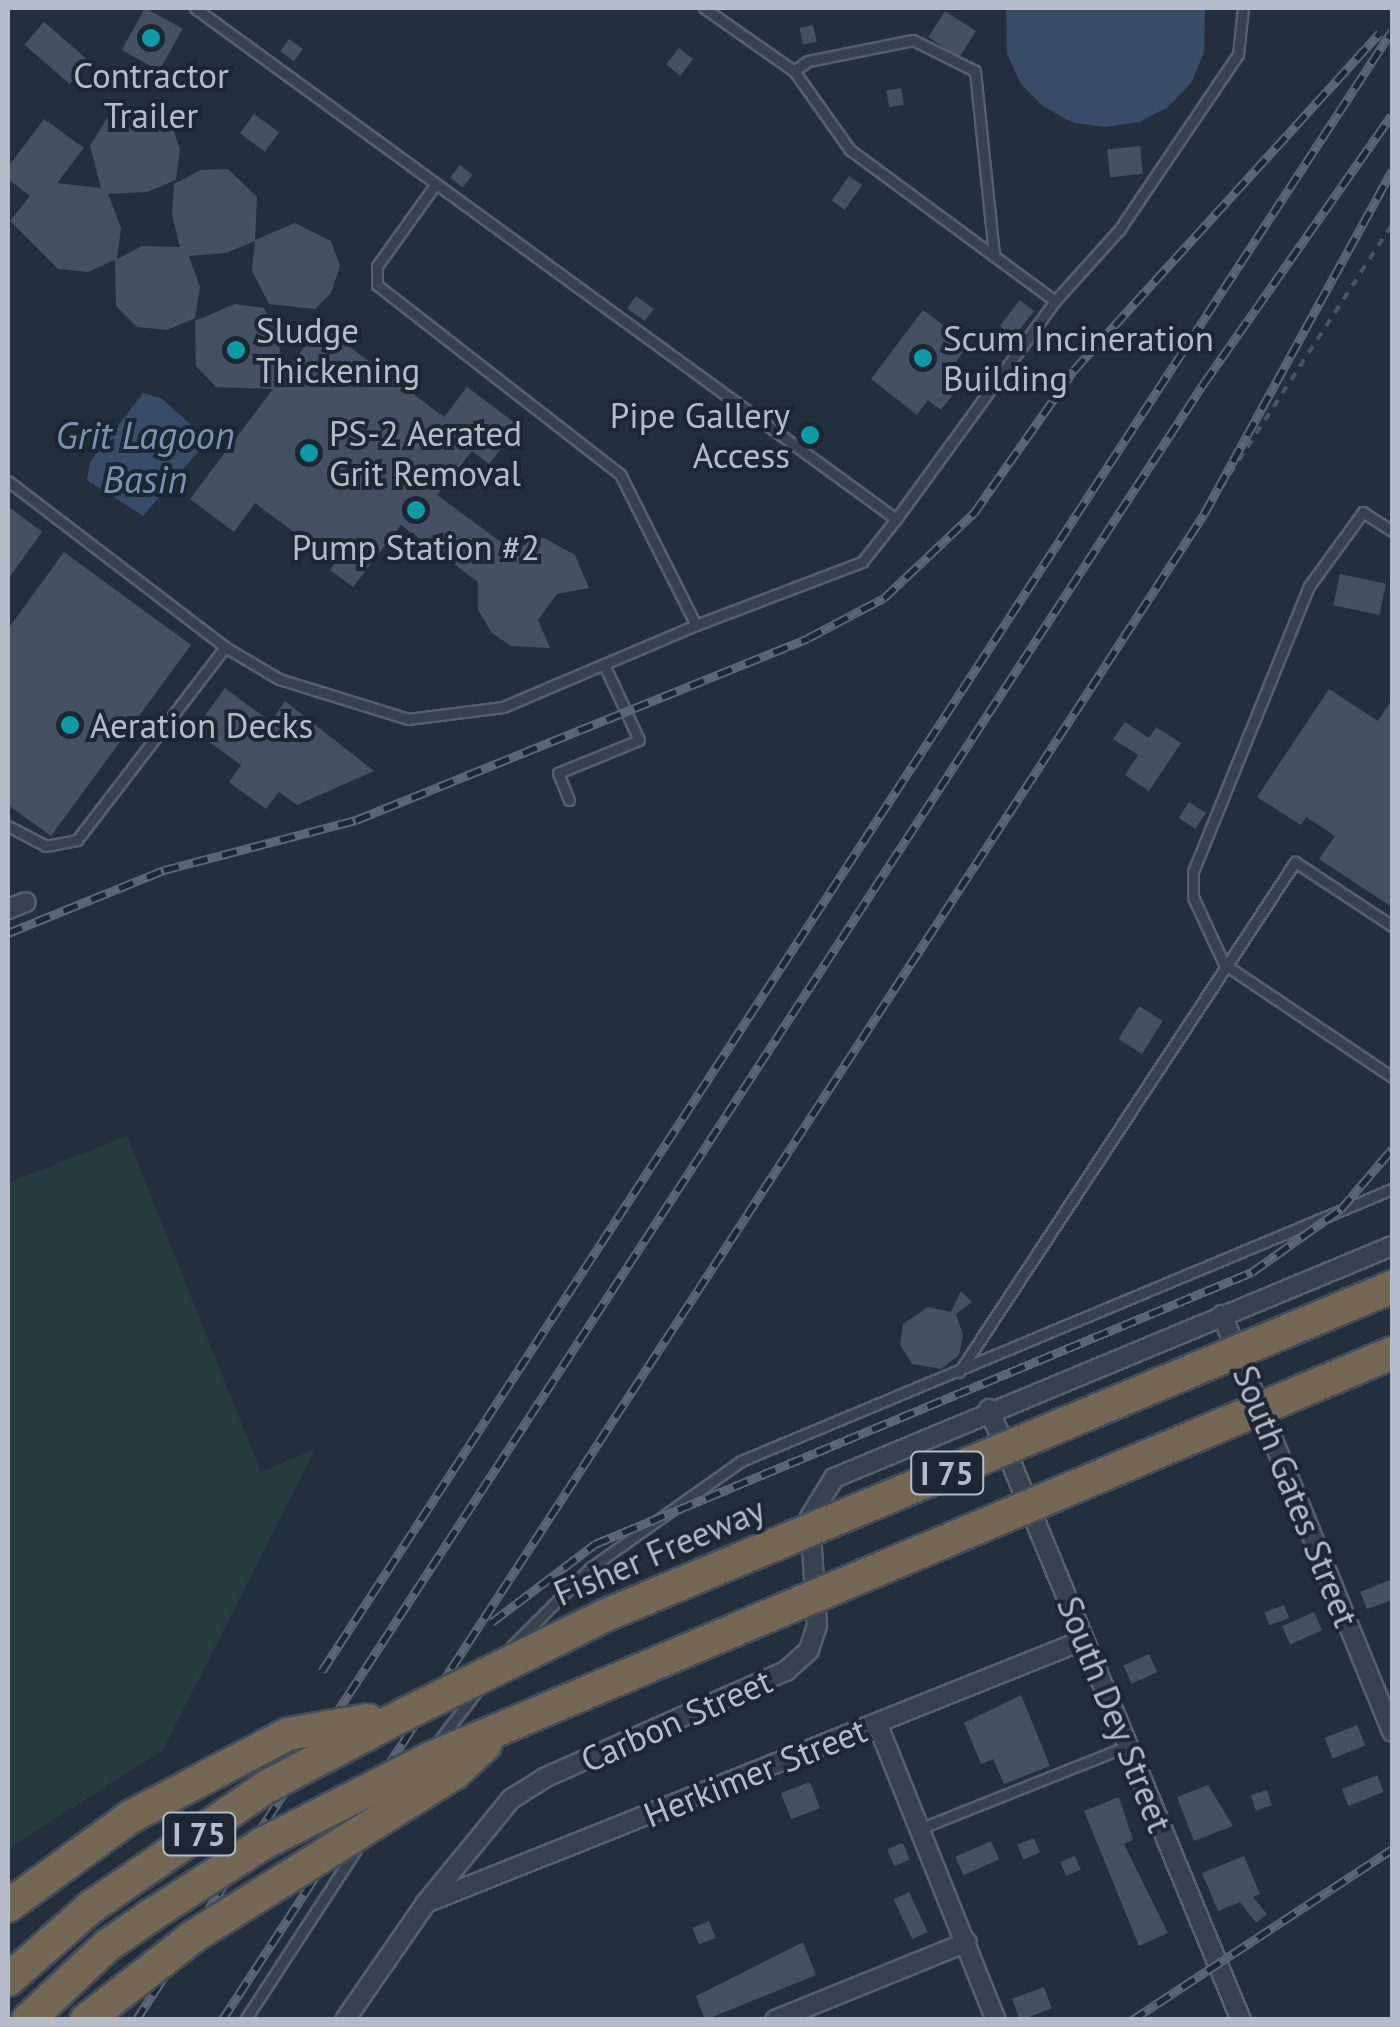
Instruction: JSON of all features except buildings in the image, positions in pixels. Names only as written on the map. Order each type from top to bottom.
[{"type":"highway","name":"Fisher Freeway","points":[[8,1980],[91,1907],[268,1786],[407,1712],[606,1615],[1392,1287]]},
{"type":"highway","name":"I 75","points":[[28,2020],[108,1945],[262,1844],[504,1727],[1392,1353]]},
{"type":"highway","points":[[8,1906],[132,1816],[288,1734],[407,1712]]},
{"type":"highway","points":[[86,2020],[194,1936],[455,1773],[504,1727]]},
{"type":"street","points":[[8,909],[26,902]]},
{"type":"street","name":"Carbon Street","points":[[345,2020],[426,1904],[526,1788],[795,1665],[817,1626],[808,1544],[810,1517],[822,1490],[855,1464],[1392,1246]]},
{"type":"street","name":"South Gates Street","points":[[1222,1315],[1392,1732]]},
{"type":"street","name":"South Dey Street","points":[[990,1409],[1241,2020]]},
{"type":"street","name":"Herkimer Street","points":[[426,1904],[1084,1640]]},
{"type":"street","points":[[877,1723],[996,2020]]},
{"type":"street","points":[[775,2020],[966,1942]]},
{"type":"lane","points":[[195,8],[896,520]]},
{"type":"lane","points":[[704,8],[794,71],[850,150],[1055,301]]},
{"type":"lane","points":[[8,481],[226,647],[279,679],[408,719],[503,708],[606,668],[696,625],[862,562],[1055,301],[1119,230],[1238,54],[1243,8]]},
{"type":"lane","points":[[794,71],[808,61],[914,40],[975,71],[994,256]]},
{"type":"lane","points":[[434,185],[377,266],[377,285],[620,474],[696,625]]},
{"type":"lane","points":[[1392,531],[1363,512],[1309,586],[1194,871],[1193,897],[1224,964],[1392,1077]]},
{"type":"lane","points":[[8,826],[46,846],[78,840],[226,647]]},
{"type":"lane","points":[[569,800],[558,772],[639,740],[606,668]]},
{"type":"lane","points":[[959,1372],[1224,964],[1295,862],[1392,926]]},
{"type":"lane","points":[[245,2020],[360,1844],[532,1621],[590,1568],[741,1461],[1392,1189]]},
{"type":"lane","points":[[919,1829],[1128,1746]]},
{"type":"path","points":[[1204,514],[1392,224]]},
{"type":"green space","points":[[127,1136],[261,1472],[315,1449],[163,1750],[8,1849],[8,1183]]},
{"type":"water","points":[[1006,8],[1205,8],[1204,53],[1191,83],[1168,107],[1139,122],[1106,127],[1074,123],[1044,107],[1021,84],[1007,54]]},
{"type":"water","name":"Grit Lagoon Basin","points":[[143,393],[161,398],[208,440],[143,516],[87,480],[90,462]]},
{"type":"railway","points":[[322,1671],[1392,31]]},
{"type":"railway","points":[[8,933],[164,870],[356,820],[808,638],[884,598],[974,513],[1074,370],[1380,33]]},
{"type":"railway","points":[[136,2020],[1204,383],[1392,115]]},
{"type":"railway","points":[[222,2020],[1204,514],[1392,170]]},
{"type":"railway","points":[[492,1622],[595,1544],[1252,1272],[1341,1209],[1392,1149]]},
{"type":"railway","points":[[1132,2020],[1392,1849]]},
{"type":"place","name":"Contractor Trailer","points":[[151,38]]},
{"type":"place","name":"Sludge Thickening","points":[[236,350]]},
{"type":"place","name":"Scum Incineration Building","points":[[923,358]]},
{"type":"place","name":"Pipe Gallery Access","points":[[810,435]]},
{"type":"place","name":"PS-2 Aerated Grit Removal","points":[[309,453]]},
{"type":"place","name":"Pump Station #2","points":[[416,510]]},
{"type":"place","name":"Aeration Decks","points":[[70,725]]}]
